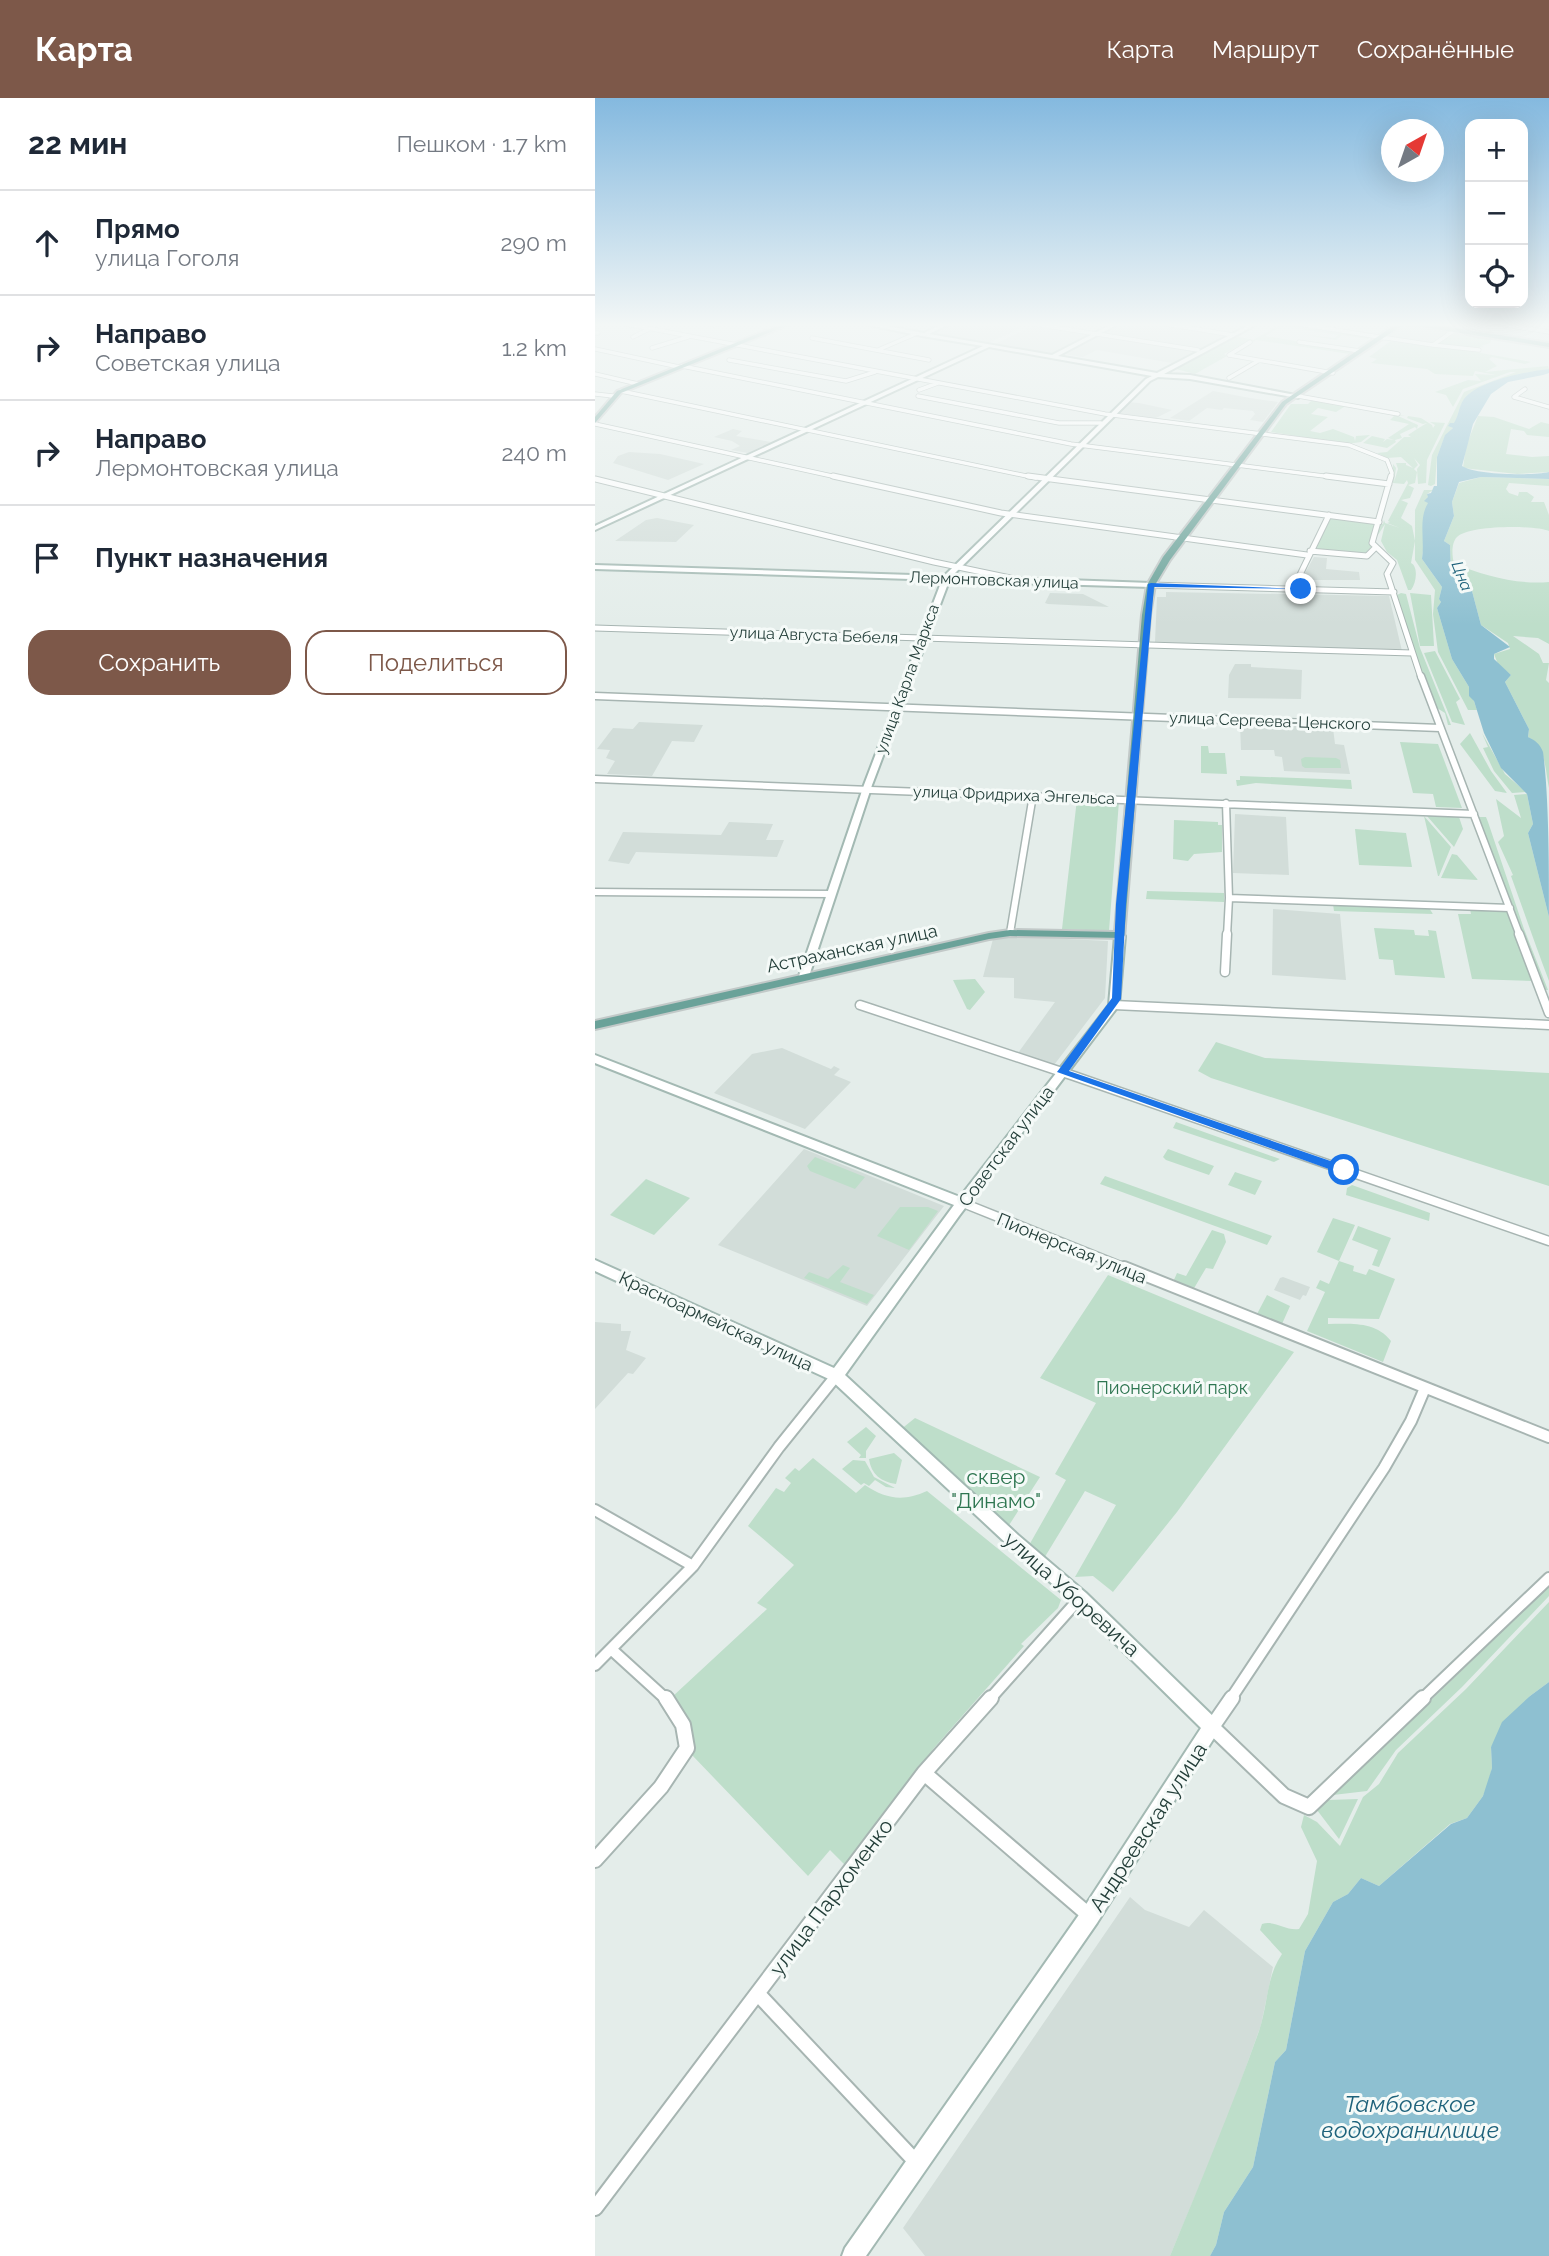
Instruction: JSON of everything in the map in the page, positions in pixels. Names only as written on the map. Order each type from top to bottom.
[{"type":"main road","points":[[595,528],[821,423]]},
{"type":"main road","name":"улица Карла Маркса","points":[[804,976],[867,789],[946,578],[1101,423]]},
{"type":"main road","points":[[1114,1005],[1137,716],[1151,584],[1238,464],[1273,423]]},
{"type":"main road","name":"Лермонтовская улица","points":[[595,567],[1151,584]]},
{"type":"main road","name":"Астраханская улица","points":[[595,1025],[804,976],[1010,933],[1120,936]]},
{"type":"main road","name":"Советская улица","points":[[836,1376],[963,1203],[1114,1005]]},
{"type":"main road","name":"Пионерская улица","points":[[595,1059],[963,1203]]},
{"type":"main road","name":"Красноармейская улица","points":[[595,1265],[836,1376]]},
{"type":"main road","name":"улица Уборевича","points":[[836,1376],[1013,1540],[1080,1598],[1212,1727]]},
{"type":"main road","name":"Андреевская улица","points":[[853,2256],[1090,1916],[1212,1727]]},
{"type":"street","points":[[598,423],[1009,514],[1308,553],[1367,556],[1375,547]]},
{"type":"street","points":[[776,423],[1045,479],[1378,522]]},
{"type":"street","points":[[965,423],[1079,445],[1389,484]]},
{"type":"street","points":[[1058,423],[1101,423]]},
{"type":"street","points":[[1185,423],[1349,445],[1372,452],[1391,465],[1389,484],[1372,541],[1392,562],[1387,574],[1412,653],[1549,1013]]},
{"type":"street","points":[[595,479],[1027,581]]},
{"type":"street","points":[[1293,589],[1308,553],[1329,515]]},
{"type":"street","name":"Лермонтовская улица","points":[[1151,584],[1394,592]]},
{"type":"street","name":"улица Августа Бебеля","points":[[595,628],[1412,653]]},
{"type":"street","name":"улица Сергеева-Ценского","points":[[595,696],[1440,728]]},
{"type":"street","name":"улица Фридриха Энгельса","points":[[595,779],[1474,814]]},
{"type":"street","points":[[1010,933],[1033,795]]},
{"type":"street","points":[[1225,972],[1229,898],[1226,803]]},
{"type":"street","points":[[595,892],[831,894]]},
{"type":"street","points":[[1229,898],[1510,908]]},
{"type":"street","points":[[1114,1005],[1549,1025]]},
{"type":"street","points":[[860,1006],[1062,1072],[1549,1241]]},
{"type":"street","name":"Пионерская улица","points":[[963,1203],[1549,1437]]},
{"type":"street","points":[[595,1665],[693,1566],[779,1447],[836,1376]]},
{"type":"street","name":"Андреевская улица","points":[[1212,1727],[1311,1582],[1375,1482],[1414,1416],[1425,1388]]},
{"type":"street","points":[[595,1510],[693,1566]]},
{"type":"street","name":"улица Уборевича","points":[[1212,1727],[1284,1797],[1309,1807],[1549,1578]]},
{"type":"street","name":"улица Пархоменко","points":[[595,2208],[924,1773],[1080,1598]]},
{"type":"street","points":[[595,1860],[684,1757],[687,1748],[682,1721],[671,1704],[611,1649]]},
{"type":"street","points":[[924,1773],[1090,1916]]},
{"type":"street","points":[[758,1994],[917,2163]]},
{"type":"shaded area","points":[[733,429],[742,431],[736,436],[771,442],[748,453],[731,450],[740,446],[732,441],[714,437]]},
{"type":"shaded area","points":[[629,452],[660,454],[704,464],[668,480],[613,463],[618,456]]},
{"type":"shaded area","points":[[657,518],[694,525],[676,542],[615,541],[646,520]]},
{"type":"shaded area","points":[[1314,557],[1327,558],[1326,569],[1359,572],[1360,580],[1301,580]]},
{"type":"shaded area","points":[[1166,592],[1389,596],[1402,651],[1155,642],[1157,597],[1166,597]]},
{"type":"shaded area","points":[[1050,593],[1083,594],[1109,607],[1045,603]]},
{"type":"shaded area","points":[[1235,664],[1302,670],[1301,699],[1228,698],[1229,675]]},
{"type":"shaded area","points":[[639,722],[703,725],[694,742],[672,741],[652,776],[607,774],[615,761],[606,758],[610,750],[597,749],[613,728],[633,729]]},
{"type":"shaded area","points":[[1240,724],[1333,728],[1335,744],[1344,745],[1350,774],[1284,771],[1282,757],[1275,756],[1274,750],[1241,750]]},
{"type":"shaded area","points":[[1235,814],[1286,817],[1289,875],[1233,873]]},
{"type":"shaded area","points":[[729,822],[773,824],[766,840],[784,840],[777,857],[636,852],[629,864],[608,861],[623,832],[721,835]]},
{"type":"shaded area","points":[[1273,909],[1340,914],[1346,980],[1272,975]]},
{"type":"shaded area","points":[[1006,936],[1108,941],[1105,998],[1054,1065],[1018,1053],[1055,1002],[1014,998],[1014,978],[983,977],[993,939]]},
{"type":"shaded area","points":[[782,1048],[831,1069],[834,1066],[840,1069],[834,1075],[851,1082],[805,1129],[714,1093],[752,1054]]},
{"type":"shaded area","points":[[804,1149],[944,1206],[867,1306],[718,1245]]},
{"type":"shaded area","points":[[1283,1277],[1310,1287],[1306,1296],[1303,1295],[1300,1300],[1274,1290]]},
{"type":"shaded area","points":[[595,1322],[621,1324],[621,1331],[631,1331],[626,1350],[646,1358],[633,1374],[628,1373],[595,1409]]},
{"type":"shaded area","points":[[1130,1897],[1145,1910],[1189,1927],[1204,1910],[1273,1967],[1261,2025],[1227,2120],[1170,2256],[925,2256],[903,2228]]},
{"type":"green space","points":[[1278,423],[1321,423],[1310,431],[1320,433],[1333,429],[1354,437],[1355,441],[1356,436],[1370,435],[1361,442],[1347,444],[1271,432]]},
{"type":"green space","points":[[1403,423],[1413,423],[1418,425],[1417,429],[1415,427],[1400,434],[1402,438],[1395,440],[1396,442],[1387,448],[1363,443],[1372,436],[1385,439],[1383,442],[1387,439],[1394,440],[1388,438],[1409,424]]},
{"type":"green space","points":[[1420,423],[1428,423],[1433,428],[1435,425],[1431,423],[1445,423],[1427,460],[1426,483],[1418,484],[1417,469],[1420,465],[1414,458],[1418,465],[1414,469],[1417,472],[1415,483],[1408,485],[1414,488],[1410,498],[1401,500],[1408,503],[1401,518],[1412,526],[1415,541],[1411,563],[1416,571],[1411,590],[1408,590],[1397,560],[1387,552],[1381,541],[1385,524],[1376,538],[1384,520],[1385,523],[1400,528],[1387,523],[1390,522],[1388,521],[1408,483],[1407,480],[1404,484],[1393,483],[1393,464],[1396,468],[1394,482],[1398,469],[1396,463],[1406,463],[1413,468],[1401,457],[1387,458],[1377,453],[1387,452],[1404,437],[1411,437],[1408,435],[1427,423]]},
{"type":"green space","points":[[1448,423],[1455,423],[1449,426],[1453,428],[1445,436],[1437,457],[1435,484],[1431,486],[1428,485],[1432,455]]},
{"type":"green space","points":[[1475,423],[1511,423],[1529,429],[1540,423],[1549,424],[1549,437],[1527,435],[1524,431],[1511,429],[1506,454],[1549,456],[1549,472],[1517,474],[1463,468],[1466,446]]},
{"type":"green space","points":[[1481,477],[1549,479],[1549,486],[1509,483],[1506,489],[1518,496],[1519,492],[1527,492],[1534,497],[1531,502],[1544,502],[1549,515],[1549,531],[1516,527],[1474,530],[1457,537],[1452,554],[1454,564],[1477,572],[1512,581],[1549,582],[1549,644],[1538,638],[1513,636],[1539,654],[1543,663],[1549,663],[1546,680],[1549,683],[1549,788],[1541,752],[1528,737],[1529,729],[1505,682],[1511,675],[1498,664],[1494,654],[1510,649],[1508,643],[1481,625],[1472,591],[1451,574],[1450,545],[1444,541],[1454,516],[1452,502],[1459,483]]},
{"type":"green space","points":[[1424,490],[1433,490],[1427,494],[1429,497],[1422,559],[1442,587],[1439,599],[1441,602],[1437,608],[1452,659],[1469,687],[1477,710],[1468,710],[1438,652],[1433,614],[1435,590],[1415,560],[1415,510]]},
{"type":"green space","points":[[1330,516],[1376,523],[1373,547],[1366,555],[1314,550]]},
{"type":"green space","points":[[1410,593],[1431,595],[1434,646],[1420,646]]},
{"type":"green space","points":[[1406,594],[1420,648],[1451,725],[1448,725],[1445,713],[1437,708],[1414,651],[1397,595]]},
{"type":"green space","points":[[1435,651],[1460,699],[1456,702],[1465,725],[1452,722],[1424,653]]},
{"type":"green space","points":[[1470,733],[1507,793],[1495,791],[1460,744]]},
{"type":"green space","points":[[1482,733],[1505,774],[1526,792],[1512,793],[1494,771],[1483,748],[1488,747]]},
{"type":"green space","points":[[1400,742],[1438,744],[1462,808],[1436,807],[1433,794],[1413,793]]},
{"type":"green space","points":[[1201,746],[1208,746],[1209,753],[1225,753],[1227,774],[1201,773]]},
{"type":"green space","points":[[1336,758],[1340,760],[1341,768],[1305,768],[1301,759]]},
{"type":"green space","points":[[1240,776],[1351,780],[1352,789],[1256,783],[1237,786],[1236,780],[1240,780]]},
{"type":"green space","points":[[1527,794],[1533,824],[1528,833],[1549,917],[1549,981],[1511,876],[1513,875],[1498,842],[1504,836],[1496,799],[1521,818],[1514,795]]},
{"type":"green space","points":[[1077,799],[1119,801],[1109,931],[1062,929]]},
{"type":"green space","points":[[1424,816],[1451,847],[1439,876],[1438,876]]},
{"type":"green space","points":[[1427,816],[1459,817],[1463,829],[1454,847]]},
{"type":"green space","points":[[1478,817],[1486,817],[1548,990],[1543,990]]},
{"type":"green space","points":[[1174,820],[1218,822],[1218,825],[1222,825],[1222,852],[1194,854],[1188,861],[1173,859]]},
{"type":"green space","points":[[1355,829],[1406,833],[1412,867],[1359,865]]},
{"type":"green space","points":[[1452,854],[1457,855],[1478,880],[1441,878]]},
{"type":"green space","points":[[1147,891],[1224,893],[1224,902],[1146,899]]},
{"type":"green space","points":[[1333,904],[1429,908],[1433,914],[1334,911]]},
{"type":"green space","points":[[1470,909],[1508,909],[1534,981],[1472,979],[1458,914],[1471,914]]},
{"type":"green space","points":[[1374,928],[1414,930],[1415,935],[1429,936],[1428,930],[1436,931],[1445,978],[1395,975],[1393,960],[1379,959]]},
{"type":"green space","points":[[975,979],[985,992],[970,1010],[967,1009],[953,980]]},
{"type":"green space","points":[[1216,1042],[1265,1058],[1549,1073],[1549,1186],[1211,1078],[1198,1071]]},
{"type":"green space","points":[[1176,1122],[1280,1159],[1274,1162],[1173,1128]]},
{"type":"green space","points":[[1168,1149],[1214,1166],[1209,1175],[1166,1160],[1163,1157]]},
{"type":"green space","points":[[815,1157],[865,1177],[855,1189],[810,1171],[807,1166]]},
{"type":"green space","points":[[1235,1172],[1262,1181],[1255,1195],[1228,1185]]},
{"type":"green space","points":[[1105,1176],[1272,1236],[1267,1245],[1100,1184]]},
{"type":"green space","points":[[646,1179],[690,1198],[654,1235],[610,1215]]},
{"type":"green space","points":[[1352,1185],[1430,1213],[1429,1221],[1346,1195],[1347,1188]]},
{"type":"green space","points":[[900,1207],[928,1207],[938,1211],[909,1250],[877,1236]]},
{"type":"green space","points":[[1333,1218],[1355,1225],[1339,1261],[1317,1252]]},
{"type":"green space","points":[[1358,1226],[1391,1238],[1379,1267],[1372,1265],[1378,1250],[1352,1240]]},
{"type":"green space","points":[[1212,1230],[1224,1234],[1226,1242],[1213,1269],[1206,1268],[1193,1290],[1173,1282],[1177,1273],[1186,1276]]},
{"type":"green space","points":[[1339,1261],[1354,1266],[1353,1271],[1366,1275],[1369,1269],[1395,1279],[1379,1319],[1328,1318],[1328,1324],[1362,1325],[1385,1335],[1391,1341],[1383,1362],[1307,1331],[1325,1292],[1316,1288],[1320,1280],[1329,1284]]},
{"type":"green space","points":[[843,1265],[850,1268],[840,1282],[874,1295],[867,1304],[804,1278],[809,1272],[828,1279]]},
{"type":"green space","name":"Пионерский парк","points":[[1108,1275],[1294,1352],[1177,1512],[1113,1592],[1093,1576],[1075,1577],[1116,1505],[1085,1491],[1043,1560],[1028,1547],[1066,1480],[1055,1474],[1096,1403],[1040,1378]]},
{"type":"green space","points":[[1267,1295],[1290,1306],[1282,1324],[1257,1314]]},
{"type":"green space","name":"сквер \"Динамо\"","points":[[915,1418],[1040,1477],[1004,1533],[900,1430]]},
{"type":"green space","points":[[866,1427],[876,1436],[866,1451],[866,1458],[859,1458],[861,1455],[847,1442]]},
{"type":"green space","points":[[894,1453],[902,1460],[896,1484],[878,1476],[869,1459]]},
{"type":"green space","points":[[813,1458],[856,1493],[865,1485],[888,1496],[902,1498],[927,1491],[1061,1600],[1058,1608],[1021,1644],[1024,1646],[934,1748],[845,1865],[830,1850],[808,1876],[692,1755],[689,1737],[672,1697],[767,1609],[757,1603],[794,1565],[748,1526],[776,1488],[784,1492],[791,1483],[785,1478],[795,1468],[799,1471]]},
{"type":"green space","points":[[853,1460],[865,1461],[874,1477],[895,1488],[886,1487],[875,1480],[869,1486],[864,1483],[861,1485],[842,1469]]},
{"type":"green space","points":[[1549,1586],[1549,1596],[1462,1687],[1396,1750],[1367,1791],[1333,1795]]},
{"type":"green space","points":[[1549,1602],[1549,1682],[1530,1696],[1491,1747],[1492,1768],[1483,1796],[1467,1818],[1450,1824],[1379,1886],[1361,1878],[1348,1894],[1333,1902],[1305,1951],[1286,2050],[1275,2062],[1253,2167],[1224,2212],[1216,2245],[1210,2256],[1170,2256],[1249,2059],[1262,2021],[1273,1972],[1282,1954],[1260,1930],[1262,1924],[1271,1923],[1299,1929],[1308,1914],[1317,1861],[1301,1827],[1304,1815],[1317,1822],[1340,1846],[1363,1797],[1379,1784],[1398,1753],[1466,1689]]},
{"type":"green space","points":[[1358,1799],[1339,1839],[1317,1810],[1328,1800]]},
{"type":"water","points":[[1454,423],[1474,423],[1462,466],[1504,474],[1549,472],[1549,479],[1481,477],[1459,482],[1452,502],[1454,516],[1444,541],[1450,545],[1451,574],[1468,580],[1466,585],[1472,591],[1481,625],[1510,647],[1494,654],[1494,659],[1511,675],[1505,682],[1529,729],[1528,737],[1537,743],[1543,752],[1548,811],[1549,917],[1528,833],[1533,824],[1527,794],[1501,768],[1484,733],[1474,701],[1469,696],[1469,687],[1452,659],[1437,608],[1441,602],[1439,599],[1442,587],[1422,559],[1422,523],[1428,503],[1424,501],[1428,497],[1427,494],[1437,486],[1437,457],[1445,435],[1453,428],[1448,426]]},
{"type":"water","name":"Тамбовское водохранилище","points":[[1549,1682],[1549,2256],[1210,2256],[1216,2245],[1224,2212],[1253,2167],[1275,2062],[1286,2050],[1305,1951],[1333,1902],[1348,1894],[1361,1878],[1379,1886],[1451,1824],[1467,1818],[1483,1796],[1492,1768],[1491,1747],[1502,1722]]},
{"type":"route","points":[[1301,589],[1151,584],[1121,904],[1117,999],[1062,1072],[1344,1170]]},
{"type":"water label","name":"Цна","points":[[1462,576]]}]
